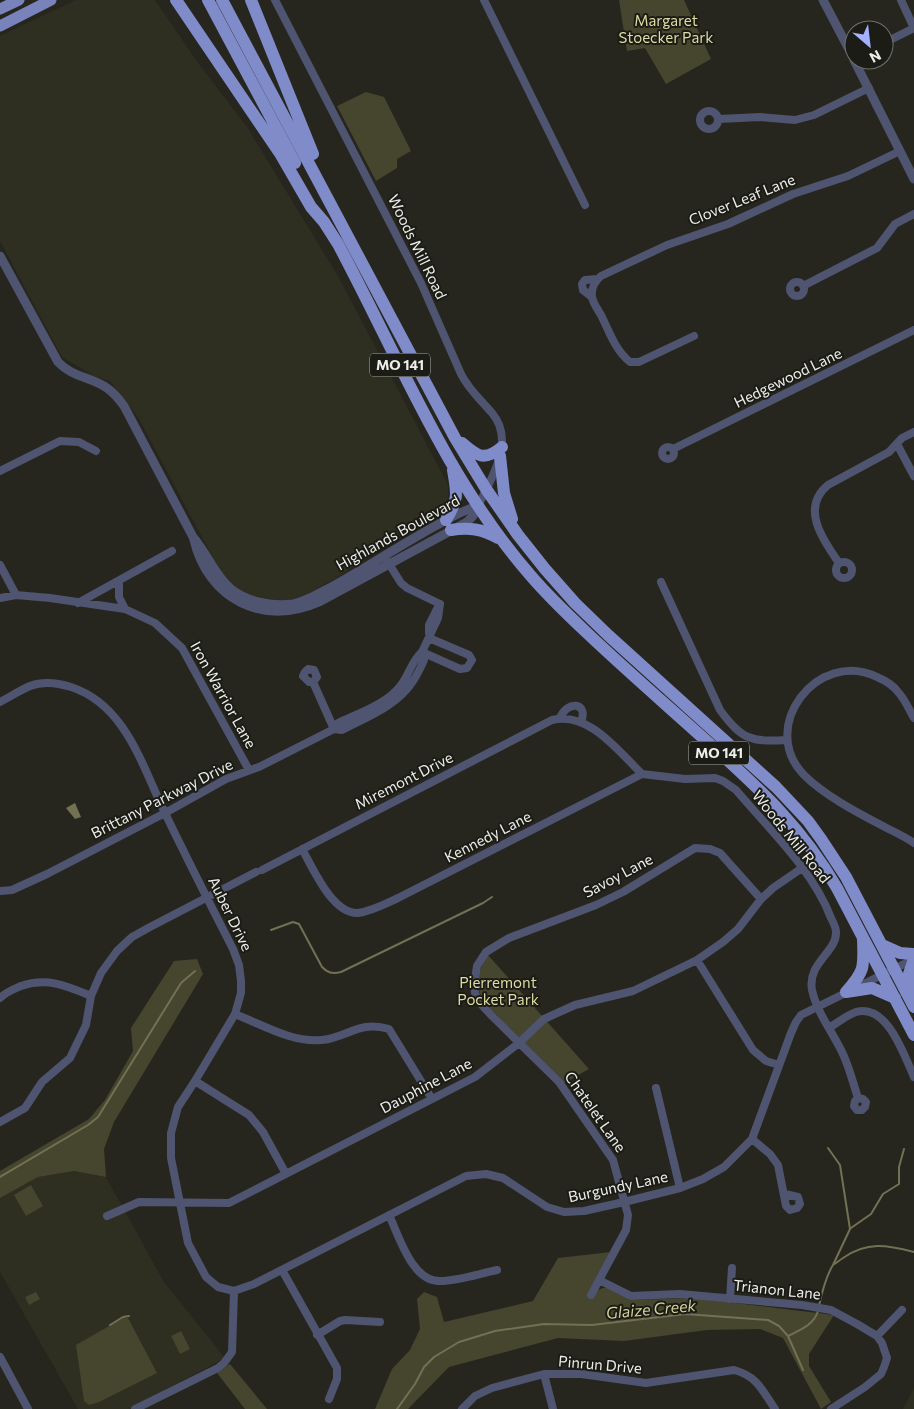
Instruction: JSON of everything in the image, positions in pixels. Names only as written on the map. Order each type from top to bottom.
[{"type":"highway","points":[[176,0],[281,155],[311,207],[324,222]]},
{"type":"highway","name":"MO 141","points":[[208,0],[305,182],[324,222],[354,273],[421,407],[478,506],[531,576],[568,614],[751,781],[799,831],[826,868],[863,937],[890,969],[911,1002]]},
{"type":"highway","name":"MO 141","points":[[222,0],[455,438],[486,490],[518,535],[555,580],[597,624],[776,787],[808,821],[846,877],[882,945],[890,969],[895,998],[914,1035]]},
{"type":"highway","points":[[251,0],[340,222]]},
{"type":"highway","points":[[455,438],[478,456],[487,457],[501,452],[504,493],[518,535]]},
{"type":"highway","points":[[451,462],[457,492],[448,525],[487,531],[502,540]]},
{"type":"highway","points":[[478,506],[499,508]]},
{"type":"highway","points":[[846,992],[857,980],[864,968],[863,937]]},
{"type":"highway","points":[[882,945],[900,954],[914,956],[909,974],[911,1002]]},
{"type":"highway","points":[[846,992],[872,988],[895,998]]},
{"type":"main road","points":[[0,9],[18,0]]},
{"type":"main road","points":[[0,26],[51,0]]},
{"type":"street","name":"Woods Mill Road","points":[[275,0],[421,283],[466,384],[492,413],[500,425],[503,440],[501,452],[478,506]]},
{"type":"street","points":[[484,0],[585,205]]},
{"type":"street","points":[[823,0],[844,41]]},
{"type":"street","points":[[894,38],[914,28],[901,0]]},
{"type":"street","points":[[859,70],[914,179]]},
{"type":"street","points":[[719,119],[760,117],[795,120],[814,115],[869,88]]},
{"type":"street","name":"Clover Leaf Lane","points":[[694,336],[639,362],[630,362],[623,357],[592,297],[583,290],[582,284],[585,280],[597,280],[600,276],[667,245],[728,224],[793,194],[848,176],[900,151]]},
{"type":"street","points":[[803,286],[877,248],[895,224],[914,214]]},
{"type":"street","name":"Highlands Boulevard","points":[[0,256],[58,362],[70,372],[107,387],[120,400],[194,537],[197,552],[217,584],[232,598],[243,604],[268,612],[280,612],[307,607],[386,560],[405,542],[448,525],[467,522],[474,516],[478,506]]},
{"type":"street","points":[[592,297],[593,286],[597,280]]},
{"type":"street","name":"Hedgewood Lane","points":[[673,449],[914,330]]},
{"type":"street","points":[[838,563],[814,517],[816,501],[823,489],[828,485],[881,457],[902,438],[914,432]]},
{"type":"street","points":[[0,471],[60,441],[79,442],[96,451]]},
{"type":"street","points":[[897,444],[914,476]]},
{"type":"street","points":[[78,603],[172,551]]},
{"type":"street","name":"Brittany Parkway Drive","points":[[1,891],[12,890],[47,874],[226,779],[259,767],[334,729],[342,730],[383,709],[401,696],[413,682],[424,660],[422,652],[429,638],[429,625],[435,610],[440,604],[401,583],[386,560]]},
{"type":"street","points":[[0,565],[16,595]]},
{"type":"street","points":[[118,581],[119,597],[125,609]]},
{"type":"street","points":[[660,582],[720,710],[730,725],[744,736],[754,740],[787,740]]},
{"type":"street","name":"Iron Warrior Lane","points":[[0,598],[16,595],[125,609],[155,623],[182,648],[249,770]]},
{"type":"street","points":[[422,652],[460,669],[468,668],[472,663],[469,655],[429,638]]},
{"type":"street","points":[[914,718],[898,692],[891,685],[870,674],[856,670],[846,670],[818,680],[803,692],[792,712],[787,740],[795,761],[801,771],[811,781],[851,808],[914,843]]},
{"type":"street","points":[[314,682],[334,729]]},
{"type":"street","name":"Auber Drive","points":[[0,702],[31,685],[55,683],[82,691],[98,701],[117,719],[128,735],[239,965],[241,993],[235,1014],[178,1107],[170,1133],[171,1158],[188,1243],[206,1277],[218,1287],[234,1291]]},
{"type":"street","name":"Miremont Drive","points":[[560,718],[566,708],[577,706],[581,708],[583,713],[581,722]]},
{"type":"street","name":"Miremont Drive","points":[[0,1122],[25,1108],[42,1082],[70,1058],[86,1025],[91,996],[101,973],[117,951],[132,937],[560,718],[571,718],[598,732],[642,774]]},
{"type":"street","name":"Woods Mill Road","points":[[642,774],[685,779],[715,778],[723,780],[736,790],[802,868],[820,893],[837,931],[828,952],[814,971],[812,988],[817,1007],[847,1061],[858,1098]]},
{"type":"street","name":"Kennedy Lane","points":[[302,849],[328,894],[341,907],[357,913],[374,909],[398,898],[642,774]]},
{"type":"street","name":"Savoy Lane","points":[[477,966],[486,952],[509,938],[610,898],[695,848],[710,849],[720,853],[762,900]]},
{"type":"street","name":"Dauphine Lane","points":[[107,1216],[139,1202],[229,1203],[475,1077],[519,1043],[544,1019],[575,1005],[633,991],[697,960],[738,929],[773,888],[802,868]]},
{"type":"street","name":"Burgundy Lane","points":[[234,1291],[254,1284],[466,1176],[486,1174],[503,1178],[547,1207],[564,1212],[584,1211],[680,1188],[718,1172],[738,1155],[752,1139],[796,1022],[802,1015],[914,956]]},
{"type":"street","points":[[697,960],[753,1050],[766,1061],[779,1065]]},
{"type":"street","name":"Chatelet Lane","points":[[477,966],[474,984],[475,993],[480,1002],[559,1082],[613,1160],[628,1216],[626,1230],[591,1295]]},
{"type":"street","points":[[0,998],[12,990],[34,982],[60,984],[91,996]]},
{"type":"street","points":[[829,1028],[856,1012],[877,1014],[885,1020],[914,1076]]},
{"type":"street","points":[[235,1014],[285,1035],[305,1040],[324,1040],[367,1026],[389,1029],[432,1099]]},
{"type":"street","points":[[195,1082],[249,1115],[263,1132],[286,1174]]},
{"type":"street","points":[[656,1088],[680,1188]]},
{"type":"street","points":[[752,1139],[775,1160],[781,1173],[785,1194]]},
{"type":"street","points":[[388,1215],[414,1268],[426,1278],[441,1281],[497,1270]]},
{"type":"street","points":[[730,1299],[732,1268]]},
{"type":"street","points":[[282,1270],[337,1368],[337,1379],[329,1399]]},
{"type":"street","name":"Trianon Lane","points":[[599,1280],[631,1296],[680,1294],[831,1310],[877,1336]]},
{"type":"street","points":[[136,1409],[218,1368],[228,1358],[232,1352],[233,1344],[234,1291]]},
{"type":"street","points":[[831,1409],[881,1374],[887,1358],[885,1347],[877,1336],[902,1310]]},
{"type":"street","points":[[317,1335],[345,1320],[380,1322]]},
{"type":"street","points":[[0,1357],[28,1409]]},
{"type":"street","name":"Pinrun Drive","points":[[462,1409],[475,1396],[492,1388],[544,1374],[581,1374],[646,1382],[734,1370],[743,1372],[756,1381],[775,1409]]},
{"type":"street","points":[[544,1374],[553,1409]]},
{"type":"shaded area","points":[[76,0],[155,0],[199,64],[247,127],[338,276],[448,485],[448,502],[426,520],[338,577],[305,595],[283,602],[256,599],[232,586],[219,569],[138,417],[110,381],[96,377],[62,357],[0,241],[0,36]]},
{"type":"shaded area","points":[[75,803],[81,817],[75,819],[66,808]]},
{"type":"shaded area","points":[[74,1171],[106,1177],[164,1282],[225,1358],[129,1409],[78,1409],[0,1272],[0,1198],[38,1177]]},
{"type":"shaded area","points":[[914,1388],[914,1409],[903,1409]]},
{"type":"green space","name":"Margaret Stoecker Park","points":[[619,0],[684,0],[711,59],[666,84],[645,48],[627,51]]},
{"type":"green space","points":[[366,92],[384,97],[411,151],[397,159],[397,168],[376,181],[337,106]]},
{"type":"green space","name":"Pierremont Pocket Park","points":[[488,955],[589,1069],[564,1083],[483,1001],[480,994],[478,977]]},
{"type":"green space","points":[[197,959],[203,974],[114,1122],[104,1149],[106,1177],[74,1171],[38,1177],[0,1198],[0,1171],[89,1119],[105,1100],[133,1051],[131,1028],[174,961]]},
{"type":"green space","points":[[31,1185],[43,1206],[26,1216],[14,1195]]},
{"type":"green space","points":[[611,1252],[587,1294],[593,1296],[598,1290],[608,1288],[631,1300],[695,1298],[834,1315],[809,1354],[809,1366],[831,1402],[821,1409],[783,1338],[760,1329],[707,1330],[624,1341],[558,1338],[449,1367],[408,1409],[375,1409],[392,1369],[410,1350],[420,1329],[417,1299],[424,1292],[437,1297],[444,1322],[533,1301],[558,1258]]},
{"type":"green space","points":[[36,1292],[40,1299],[29,1305],[25,1297]]},
{"type":"green space","points":[[123,1318],[128,1318],[157,1373],[99,1402],[89,1405],[84,1401],[76,1345]]},
{"type":"green space","points":[[181,1331],[190,1349],[180,1354],[171,1336]]},
{"type":"green space","points":[[230,1364],[267,1409],[245,1409],[217,1373]]},
{"type":"waterway","points":[[271,930],[293,922],[299,924],[322,967],[326,971],[338,973],[492,897]]},
{"type":"waterway","points":[[0,1177],[88,1125],[98,1117],[181,983],[195,971]]},
{"type":"waterway","points":[[828,1148],[840,1165],[850,1229],[833,1265]]},
{"type":"waterway","points":[[851,1228],[871,1214],[883,1194],[899,1184],[899,1167],[904,1149]]},
{"type":"waterway","name":"Glaize Creek","points":[[819,1306],[824,1285],[833,1265],[852,1253],[860,1249],[877,1246],[914,1252]]},
{"type":"waterway","name":"Glaize Creek","points":[[397,1409],[415,1384],[424,1367],[434,1357],[459,1342],[495,1331],[544,1324],[592,1325],[685,1314],[768,1320],[779,1326],[788,1336],[810,1323],[818,1311]]},
{"type":"waterway","points":[[110,1325],[123,1317],[129,1316]]},
{"type":"waterway","points":[[788,1336],[803,1370]]}]
